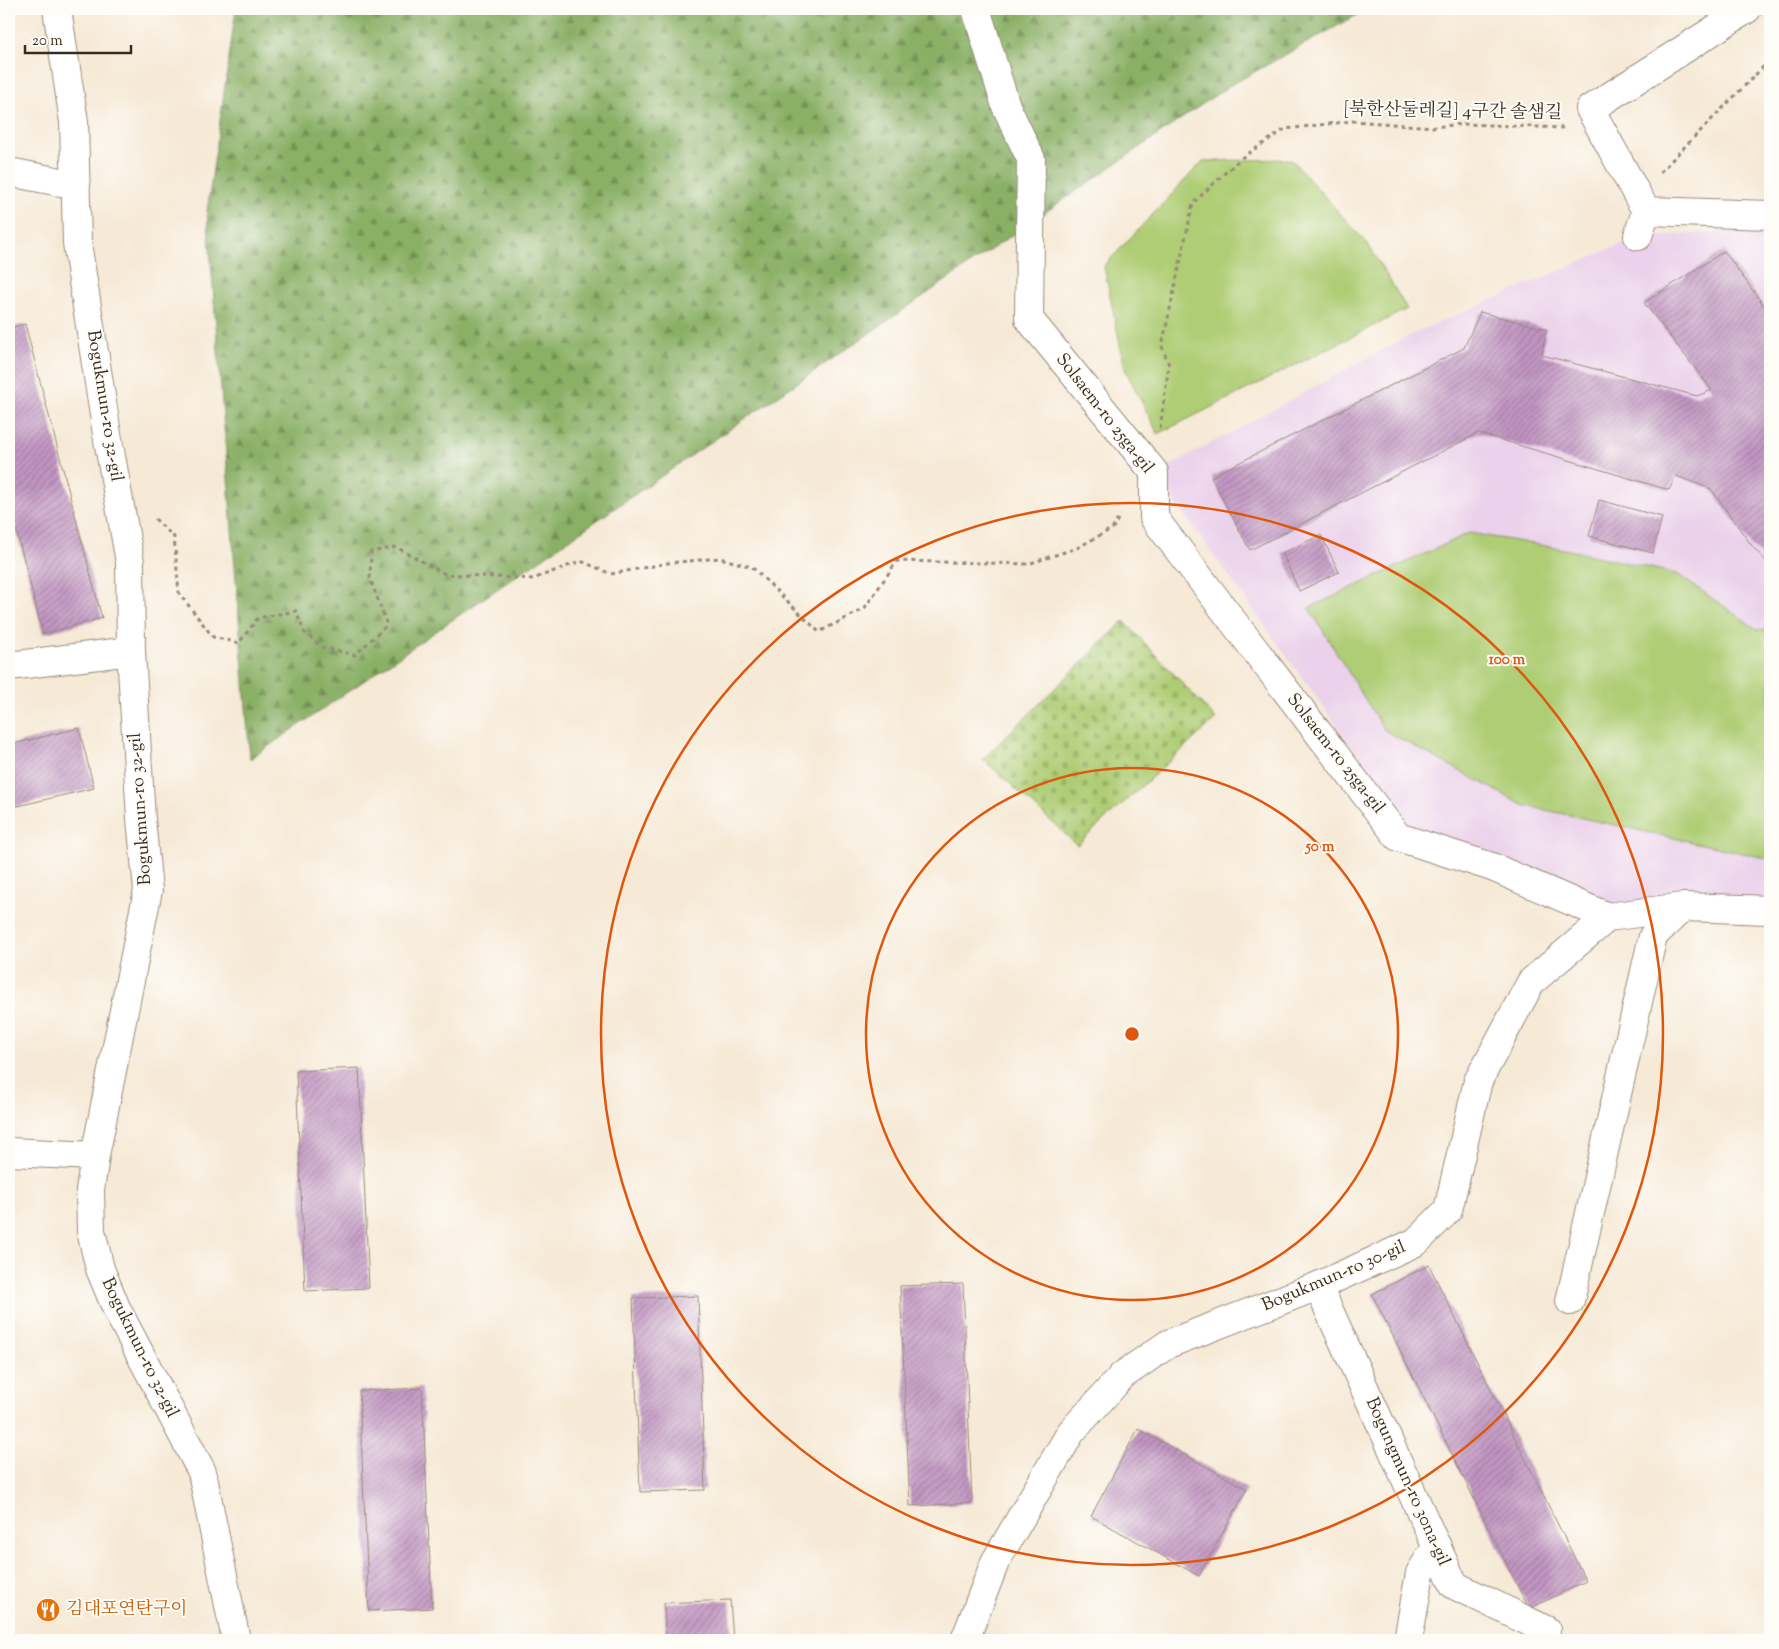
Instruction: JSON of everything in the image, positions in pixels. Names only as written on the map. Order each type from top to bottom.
[{"type":"street","name":"Bogukmun-ro 32-gil","points":[[57,9],[74,122],[77,243],[107,434],[130,562],[131,651],[141,819],[148,890],[95,1156],[90,1190],[92,1231],[100,1269],[117,1310],[202,1472],[236,1640]]},
{"type":"street","name":"Solsaem-ro 25ga-gil","points":[[976,9],[1006,106],[1030,159],[1029,319],[1154,472],[1154,518],[1398,836],[1492,867],[1608,917]]},
{"type":"street","points":[[1747,9],[1590,109],[1601,129],[1642,224],[1770,215]]},
{"type":"street","points":[[9,172],[76,186]]},
{"type":"street","points":[[9,666],[131,651]]},
{"type":"street","points":[[1608,917],[1683,907],[1770,910]]},
{"type":"street","points":[[1570,1301],[1652,936],[1683,907]]},
{"type":"street","name":"Bogukmun-ro 30-gil","points":[[965,1640],[995,1562],[1071,1432],[1123,1375],[1168,1344],[1318,1286],[1416,1242],[1448,1210],[1478,1081],[1531,982],[1608,917]]},
{"type":"street","points":[[9,1152],[95,1156]]},
{"type":"street","name":"Bogungmun-ro 30na-gil","points":[[1318,1286],[1454,1585],[1546,1630]]},
{"type":"street","points":[[1408,1640],[1420,1573],[1437,1546]]},
{"type":"path","points":[[1658,174],[1770,60]]},
{"type":"path","name":"[북한산둘레길] 4구간 솔샘길","points":[[1154,472],[1169,365],[1162,346],[1193,203],[1240,159],[1285,130],[1353,121],[1433,127],[1464,124],[1601,129]]},
{"type":"path","points":[[152,516],[174,537],[179,593],[213,637],[239,642],[258,618],[296,611],[304,632],[322,647],[355,656],[387,625],[370,578],[371,552],[396,547],[445,574],[533,579],[581,561],[611,574],[668,564],[720,558],[752,567],[818,632],[864,610],[897,560],[1028,564],[1077,548],[1113,528],[1122,512]]},
{"type":"shaded area","points":[[1770,229],[1770,901],[1608,917],[1414,832],[1155,474],[1410,335],[1638,237]]},
{"type":"green space","points":[[236,9],[1368,9],[1229,86],[250,759],[207,211]]},
{"type":"green space","points":[[1291,159],[1369,246],[1407,309],[1158,434],[1125,369],[1104,266],[1203,161]]},
{"type":"green space","points":[[1469,533],[1569,550],[1677,574],[1757,629],[1770,631],[1770,859],[1523,805],[1384,730],[1309,608]]},
{"type":"green space","points":[[1124,621],[1216,719],[1077,845],[983,759]]},
{"type":"building","points":[[1724,251],[1770,314],[1770,565],[1752,546],[1711,489],[1676,476],[1669,490],[1478,433],[1250,550],[1211,477],[1464,348],[1480,312],[1546,329],[1542,355],[1697,396],[1712,390],[1644,303]]},
{"type":"building","points":[[25,324],[102,618],[43,634],[9,502],[9,328]]},
{"type":"building","points":[[1599,500],[1662,517],[1653,553],[1589,536]]},
{"type":"building","points":[[1321,535],[1339,572],[1299,591],[1282,553]]},
{"type":"building","points":[[79,728],[94,788],[9,808],[9,745]]},
{"type":"building","points":[[359,1068],[369,1288],[305,1291],[296,1071]]},
{"type":"building","points":[[1429,1265],[1586,1581],[1529,1609],[1372,1294]]},
{"type":"building","points":[[963,1284],[972,1503],[910,1506],[900,1286]]},
{"type":"building","points":[[698,1296],[705,1490],[640,1492],[633,1298]]},
{"type":"building","points":[[422,1388],[432,1608],[369,1611],[359,1391]]},
{"type":"building","points":[[1138,1429],[1247,1489],[1199,1576],[1091,1516]]},
{"type":"building","points":[[730,1600],[733,1640],[666,1640],[664,1603]]},
{"type":"place","name":"김대포연탄구이","points":[[48,1610]]}]
